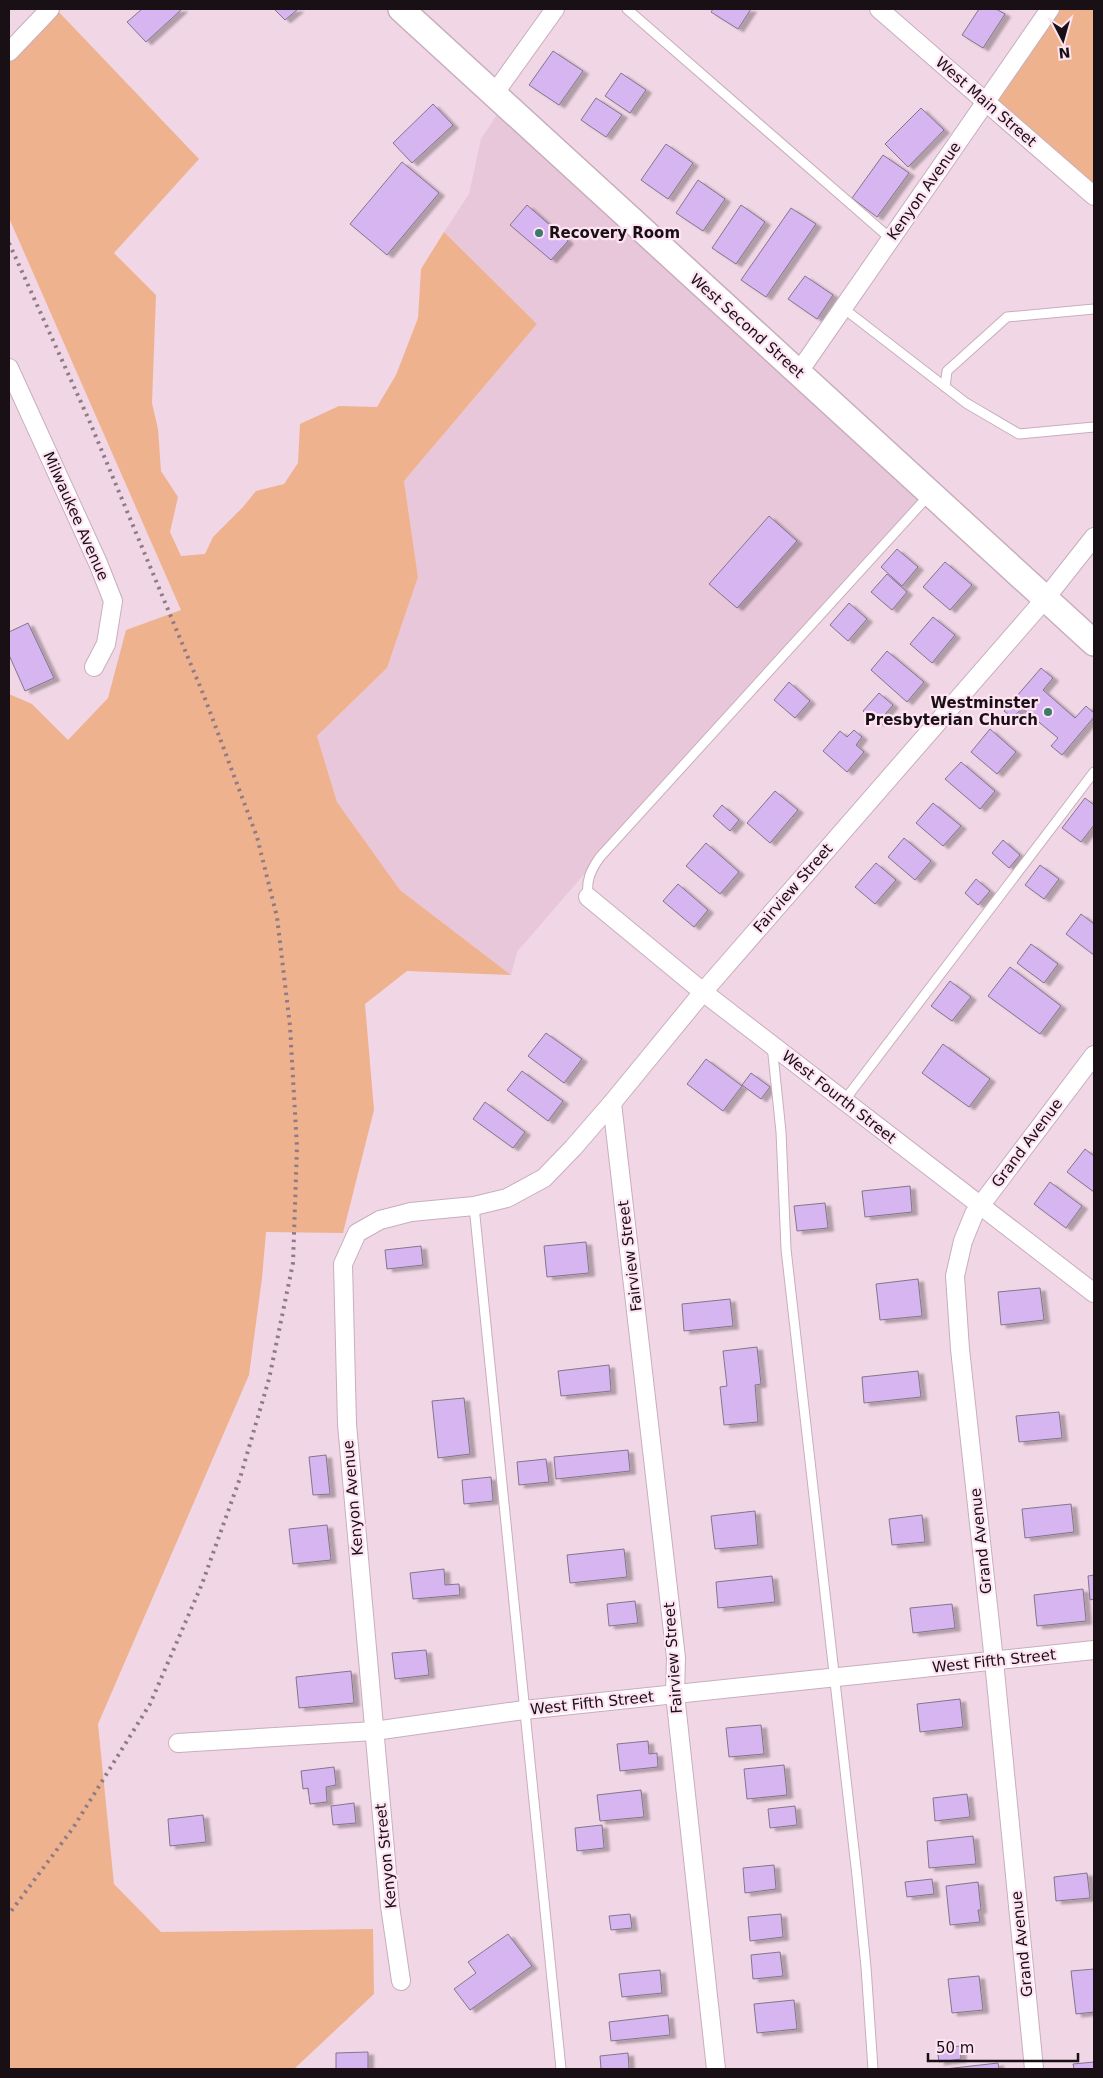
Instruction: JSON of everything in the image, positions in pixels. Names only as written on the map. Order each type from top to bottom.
[{"type":"main road","name":"West Second Street","points":[[401,9],[1094,643]]},
{"type":"street","points":[[9,52],[50,9]]},
{"type":"street","points":[[494,94],[555,9]]},
{"type":"street","name":"West Main Street","points":[[879,9],[1094,196]]},
{"type":"street","name":"Kenyon Avenue","points":[[798,373],[1050,9]]},
{"type":"street","name":"Milwaukee Avenue","points":[[9,368],[98,563],[113,601],[106,644],[94,667]]},
{"type":"street","name":"Fairview Street","points":[[716,2069],[674,1694],[676,1658],[612,1103],[703,992],[1045,599],[1094,537]]},
{"type":"street","name":"West Fourth Street","points":[[588,897],[703,992],[1094,1293]]},
{"type":"street","name":"Grand Avenue","points":[[1034,2069],[994,1661],[960,1349],[955,1276],[963,1241],[980,1205],[1094,1055]]},
{"type":"street","points":[[474,1206],[507,1198],[544,1178],[612,1103]]},
{"type":"street","name":"Kenyon Avenue","points":[[374,1731],[347,1424],[343,1264],[357,1233],[380,1220],[411,1212],[474,1206]]},
{"type":"street","name":"West Fifth Street","points":[[178,1743],[374,1731],[524,1710],[1094,1650]]},
{"type":"street","name":"Kenyon Street","points":[[374,1731],[390,1906],[401,1981]]},
{"type":"lane","points":[[628,9],[891,239]]},
{"type":"lane","points":[[843,308],[966,403],[1019,434],[1094,427]]},
{"type":"lane","points":[[945,387],[947,371],[1007,317],[1094,309]]},
{"type":"lane","points":[[588,897],[586,884],[591,870],[600,857],[930,493]]},
{"type":"lane","points":[[844,1101],[1094,772]]},
{"type":"lane","points":[[772,1045],[781,1132],[786,1249],[860,1904],[873,2069]]},
{"type":"lane","points":[[474,1206],[560,2069]]},
{"type":"shaded area","points":[[56,9],[199,159],[114,253],[156,295],[152,403],[158,429],[161,471],[178,497],[170,532],[181,556],[205,554],[213,537],[256,491],[284,484],[298,463],[300,424],[339,406],[377,407],[396,375],[418,318],[421,269],[444,232],[537,324],[404,481],[418,577],[387,668],[317,736],[337,802],[400,890],[511,975],[407,971],[365,1004],[374,1110],[343,1233],[266,1232],[249,1375],[98,1724],[114,1884],[161,1932],[373,1929],[374,1994],[294,2069],[9,2069],[9,694],[32,704],[68,740],[108,698],[126,630],[181,610],[9,218],[9,52]]},
{"type":"shaded area","points":[[1060,9],[1094,9],[1094,196],[992,107]]},
{"type":"shaded area","points":[[504,104],[930,493],[599,857],[517,952],[511,975],[400,890],[337,802],[317,736],[387,668],[418,577],[404,481],[537,324],[444,232],[469,194],[481,139]]},
{"type":"building","points":[[142,9],[182,9],[146,42],[127,22]]},
{"type":"building","points":[[274,9],[298,9],[285,20]]},
{"type":"building","points":[[713,9],[751,9],[738,29],[711,12]]},
{"type":"building","points":[[979,9],[996,9],[1005,14],[983,48],[962,35]]},
{"type":"building","points":[[553,51],[583,71],[559,105],[529,85]]},
{"type":"building","points":[[621,73],[646,90],[630,113],[605,96]]},
{"type":"building","points":[[596,98],[622,115],[606,137],[581,120]]},
{"type":"building","points":[[433,104],[453,125],[412,163],[393,143]]},
{"type":"building","points":[[921,108],[944,130],[908,167],[885,144]]},
{"type":"building","points":[[666,144],[693,163],[668,199],[641,180]]},
{"type":"building","points":[[883,155],[909,173],[877,217],[852,198]]},
{"type":"building","points":[[402,162],[439,193],[387,255],[350,224]]},
{"type":"building","points":[[698,180],[725,199],[703,231],[676,213]]},
{"type":"building","name":"Recovery Room","points":[[527,205],[568,241],[551,260],[510,225]]},
{"type":"building","points":[[741,205],[765,222],[736,264],[712,248]]},
{"type":"building","points":[[791,208],[816,224],[766,297],[741,280]]},
{"type":"building","points":[[805,276],[833,295],[817,319],[788,299]]},
{"type":"building","points":[[769,516],[797,541],[737,608],[709,584]]},
{"type":"building","points":[[897,549],[918,567],[902,586],[881,567]]},
{"type":"building","points":[[945,562],[972,585],[950,610],[923,587]]},
{"type":"building","points":[[887,574],[907,592],[892,610],[871,592]]},
{"type":"building","points":[[849,603],[867,619],[848,641],[830,625]]},
{"type":"building","points":[[933,617],[955,635],[932,663],[910,644]]},
{"type":"building","points":[[28,623],[54,678],[25,691],[9,655],[9,632]]},
{"type":"building","points":[[887,651],[924,682],[907,702],[871,670]]},
{"type":"building","name":"Westminster Presbyterian Church","points":[[1041,668],[1053,678],[1043,690],[1075,718],[1086,706],[1094,713],[1094,717],[1062,755],[1051,746],[1058,738],[1022,708],[1013,718],[1004,711]]},
{"type":"building","points":[[789,682],[810,701],[795,718],[774,700]]},
{"type":"building","points":[[879,693],[893,705],[878,723],[863,711]]},
{"type":"building","points":[[990,729],[1016,752],[997,774],[971,752]]},
{"type":"building","points":[[854,730],[862,737],[856,745],[864,752],[847,772],[823,751],[840,731],[847,737]]},
{"type":"building","points":[[961,762],[995,791],[980,809],[945,779]]},
{"type":"building","points":[[775,791],[798,810],[770,843],[747,823]]},
{"type":"building","points":[[1085,798],[1094,805],[1094,825],[1081,842],[1062,828]]},
{"type":"building","points":[[933,803],[961,826],[943,846],[916,823]]},
{"type":"building","points":[[722,805],[739,820],[730,831],[713,816]]},
{"type":"building","points":[[904,838],[931,861],[915,880],[888,857]]},
{"type":"building","points":[[1003,840],[1020,855],[1009,868],[992,853]]},
{"type":"building","points":[[706,843],[739,872],[720,894],[686,866]]},
{"type":"building","points":[[876,863],[896,880],[875,904],[855,887]]},
{"type":"building","points":[[1040,865],[1059,879],[1044,899],[1025,885]]},
{"type":"building","points":[[976,879],[990,891],[978,905],[965,893]]},
{"type":"building","points":[[678,884],[708,910],[694,927],[663,901]]},
{"type":"building","points":[[1081,914],[1094,924],[1094,955],[1066,934]]},
{"type":"building","points":[[1031,944],[1058,964],[1044,983],[1017,963]]},
{"type":"building","points":[[1010,967],[1061,1006],[1040,1034],[988,996]]},
{"type":"building","points":[[950,981],[971,997],[952,1021],[931,1006]]},
{"type":"building","points":[[546,1033],[582,1059],[564,1083],[528,1056]]},
{"type":"building","points":[[943,1044],[990,1079],[969,1107],[922,1073]]},
{"type":"building","points":[[706,1059],[742,1086],[723,1111],[687,1084]]},
{"type":"building","points":[[522,1071],[563,1101],[548,1121],[507,1090]]},
{"type":"building","points":[[751,1073],[770,1087],[761,1099],[742,1085]]},
{"type":"building","points":[[485,1102],[525,1132],[513,1148],[473,1119]]},
{"type":"building","points":[[1085,1149],[1094,1156],[1094,1192],[1067,1172]]},
{"type":"building","points":[[1050,1182],[1082,1206],[1066,1228],[1034,1204]]},
{"type":"building","points":[[910,1186],[912,1212],[865,1217],[862,1191]]},
{"type":"building","points":[[825,1203],[828,1228],[797,1231],[794,1206]]},
{"type":"building","points":[[586,1242],[589,1273],[547,1277],[544,1246]]},
{"type":"building","points":[[421,1246],[423,1265],[387,1269],[385,1250]]},
{"type":"building","points":[[918,1279],[922,1316],[880,1320],[876,1284]]},
{"type":"building","points":[[1040,1288],[1044,1320],[1001,1325],[998,1292]]},
{"type":"building","points":[[730,1299],[733,1326],[684,1331],[682,1304]]},
{"type":"building","points":[[757,1347],[761,1384],[755,1385],[758,1422],[724,1425],[720,1387],[727,1386],[723,1351]]},
{"type":"building","points":[[609,1365],[611,1391],[561,1396],[558,1371]]},
{"type":"building","points":[[918,1371],[921,1397],[864,1403],[862,1377]]},
{"type":"building","points":[[464,1398],[470,1454],[438,1458],[432,1401]]},
{"type":"building","points":[[1059,1412],[1062,1438],[1019,1442],[1016,1416]]},
{"type":"building","points":[[628,1450],[630,1471],[556,1479],[554,1457]]},
{"type":"building","points":[[326,1455],[330,1494],[313,1495],[309,1457]]},
{"type":"building","points":[[546,1459],[549,1482],[519,1485],[517,1462]]},
{"type":"building","points":[[491,1477],[493,1501],[464,1504],[462,1480]]},
{"type":"building","points":[[1071,1504],[1074,1532],[1025,1538],[1022,1509]]},
{"type":"building","points":[[755,1511],[758,1545],[715,1549],[711,1516]]},
{"type":"building","points":[[922,1515],[925,1542],[892,1545],[889,1519]]},
{"type":"building","points":[[327,1525],[331,1560],[293,1564],[289,1529]]},
{"type":"building","points":[[624,1549],[627,1577],[570,1583],[567,1555]]},
{"type":"building","points":[[444,1569],[445,1585],[459,1584],[460,1595],[413,1599],[410,1573]]},
{"type":"building","points":[[1094,1575],[1094,1599],[1090,1600],[1088,1576]]},
{"type":"building","points":[[772,1576],[775,1602],[718,1608],[716,1582]]},
{"type":"building","points":[[1083,1589],[1086,1621],[1037,1626],[1034,1595]]},
{"type":"building","points":[[635,1601],[638,1623],[609,1626],[607,1604]]},
{"type":"building","points":[[952,1604],[955,1628],[913,1633],[910,1608]]},
{"type":"building","points":[[426,1650],[429,1675],[395,1679],[392,1653]]},
{"type":"building","points":[[351,1671],[354,1703],[299,1708],[296,1677]]},
{"type":"building","points":[[960,1699],[963,1727],[920,1732],[917,1704]]},
{"type":"building","points":[[761,1725],[764,1754],[729,1757],[726,1728]]},
{"type":"building","points":[[648,1741],[649,1754],[657,1753],[658,1767],[620,1771],[617,1744]]},
{"type":"building","points":[[784,1765],[787,1795],[747,1799],[744,1769]]},
{"type":"building","points":[[334,1767],[336,1785],[326,1787],[327,1802],[310,1804],[308,1788],[303,1789],[301,1771]]},
{"type":"building","points":[[641,1790],[644,1817],[600,1821],[597,1795]]},
{"type":"building","points":[[967,1794],[970,1817],[935,1821],[933,1798]]},
{"type":"building","points":[[354,1803],[356,1823],[333,1825],[331,1806]]},
{"type":"building","points":[[795,1806],[797,1825],[770,1828],[768,1809]]},
{"type":"building","points":[[203,1815],[206,1842],[170,1846],[168,1819]]},
{"type":"building","points":[[602,1825],[604,1848],[577,1851],[575,1828]]},
{"type":"building","points":[[973,1836],[976,1864],[929,1868],[927,1841]]},
{"type":"building","points":[[774,1865],[776,1889],[745,1893],[743,1868]]},
{"type":"building","points":[[1087,1873],[1090,1898],[1056,1901],[1054,1877]]},
{"type":"building","points":[[932,1879],[934,1894],[907,1897],[905,1882]]},
{"type":"building","points":[[978,1882],[981,1910],[978,1910],[980,1922],[950,1925],[946,1886]]},
{"type":"building","points":[[630,1914],[632,1928],[611,1930],[609,1916]]},
{"type":"building","points":[[781,1914],[783,1937],[750,1941],[748,1917]]},
{"type":"building","points":[[508,1934],[532,1966],[470,2010],[454,1989],[476,1973],[468,1962]]},
{"type":"building","points":[[780,1952],[783,1976],[753,1979],[751,1955]]},
{"type":"building","points":[[1094,1969],[1094,2012],[1076,2014],[1071,1971]]},
{"type":"building","points":[[660,1970],[662,1993],[622,1997],[619,1974]]},
{"type":"building","points":[[979,1976],[983,2010],[952,2013],[948,1979]]},
{"type":"building","points":[[794,2000],[797,2029],[757,2033],[754,2004]]},
{"type":"building","points":[[668,2015],[670,2035],[611,2041],[609,2022]]},
{"type":"building","points":[[960,2046],[961,2059],[939,2062],[937,2048]]},
{"type":"building","points":[[368,2052],[368,2069],[336,2069],[336,2053]]},
{"type":"building","points":[[628,2053],[629,2069],[601,2069],[600,2056]]},
{"type":"building","points":[[1094,2062],[1094,2069],[1074,2069],[1073,2064]]},
{"type":"building","points":[[998,2063],[999,2069],[945,2069]]},
{"type":"railway","points":[[9,243],[89,420],[204,696],[257,837],[277,917],[290,1026],[297,1147],[293,1263],[269,1379],[240,1478],[202,1584],[150,1704],[73,1828],[9,1914]]},
{"type":"place","name":"Recovery Room","points":[[539,233]]},
{"type":"place","name":"Westminster Presbyterian Church","points":[[1048,712]]}]
